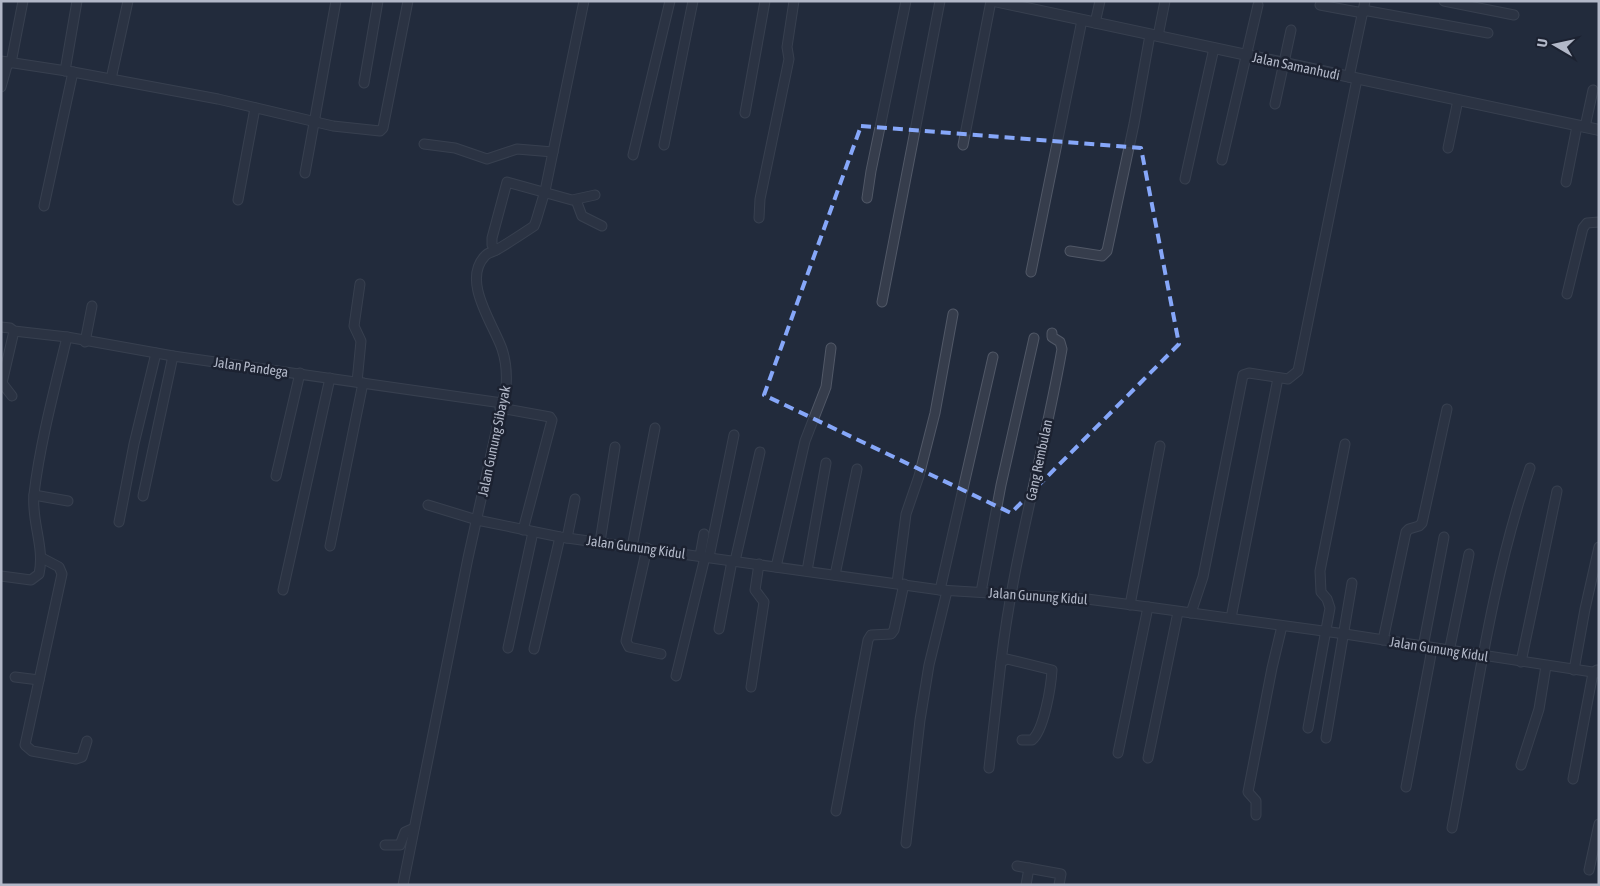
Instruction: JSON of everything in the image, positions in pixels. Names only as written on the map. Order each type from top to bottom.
[{"type":"street","points":[[1,87],[24,1]]},
{"type":"street","points":[[44,206],[69,71],[77,1]]},
{"type":"street","points":[[111,79],[128,1]]},
{"type":"street","points":[[305,173],[327,60],[336,1]]},
{"type":"street","points":[[364,83],[378,1]]},
{"type":"street","points":[[7,62],[111,79],[343,128],[382,130],[408,1]]},
{"type":"street","name":"Jalan Gunung Sibayak","points":[[403,885],[468,558],[478,520],[507,378],[504,358],[478,293],[480,264],[487,253],[496,250],[534,226],[545,191],[584,1]]},
{"type":"street","points":[[633,155],[670,1]]},
{"type":"street","points":[[664,145],[693,1]]},
{"type":"street","points":[[745,113],[765,1]]},
{"type":"street","points":[[759,218],[763,184],[789,59],[787,47],[794,1]]},
{"type":"street","points":[[867,198],[870,171],[906,1]]},
{"type":"street","points":[[882,302],[940,1]]},
{"type":"street","points":[[963,145],[993,1]]},
{"type":"street","name":"Jalan Samanhudi","points":[[993,1],[1016,4],[1082,20],[1599,130]]},
{"type":"street","points":[[1096,23],[1100,1]]},
{"type":"street","points":[[1070,252],[1102,256],[1107,251],[1154,35],[1165,1]]},
{"type":"street","points":[[1444,1],[1514,15]]},
{"type":"street","points":[[1320,5],[1364,8],[1488,33]]},
{"type":"street","points":[[1222,160],[1245,55],[1258,6]]},
{"type":"street","points":[[1191,613],[1203,578],[1241,380],[1245,374],[1249,373],[1278,378],[1293,377],[1299,367],[1353,78],[1364,8]]},
{"type":"street","points":[[1031,272],[1082,20]]},
{"type":"street","points":[[1276,104],[1291,30]]},
{"type":"street","points":[[1185,179],[1214,48]]},
{"type":"street","points":[[1566,182],[1593,90]]},
{"type":"street","points":[[1448,148],[1458,100]]},
{"type":"street","points":[[238,200],[255,108]]},
{"type":"street","points":[[424,144],[455,148],[487,159],[517,149],[553,152]]},
{"type":"street","points":[[496,250],[492,245],[492,238],[506,183],[510,182],[576,200],[595,195]]},
{"type":"street","points":[[576,200],[582,216],[602,226]]},
{"type":"street","points":[[1567,294],[1583,228],[1587,223],[1599,222]]},
{"type":"street","points":[[330,546],[360,382],[361,341],[354,326],[360,284]]},
{"type":"street","points":[[85,342],[92,306]]},
{"type":"street","points":[[836,810],[868,640],[871,635],[891,634],[894,630],[906,514],[919,476],[935,413],[953,314]]},
{"type":"street","name":"Jalan Pandega","points":[[1,327],[10,328],[14,332],[67,337],[85,342],[173,356],[300,373],[501,405],[550,417],[552,420],[523,530]]},
{"type":"street","points":[[12,396],[2,383],[14,332]]},
{"type":"street","name":"Gang Rembulan","points":[[989,768],[1001,662],[1062,349],[1060,342],[1052,338],[1052,333]]},
{"type":"street","points":[[1,576],[17,580],[34,580],[39,574],[42,558],[37,538],[34,496],[67,337]]},
{"type":"street","points":[[981,592],[1001,486],[1034,338]]},
{"type":"street","points":[[776,567],[805,441],[826,387],[831,348]]},
{"type":"street","points":[[119,522],[134,444],[156,353]]},
{"type":"street","points":[[143,496],[173,356]]},
{"type":"street","points":[[906,843],[920,720],[929,665],[993,357]]},
{"type":"street","points":[[276,476],[300,373]]},
{"type":"street","points":[[283,590],[330,378]]},
{"type":"street","points":[[1230,618],[1278,378]]},
{"type":"street","points":[[1383,640],[1406,532],[1419,526],[1422,522],[1447,409]]},
{"type":"street","points":[[632,547],[655,428]]},
{"type":"street","points":[[676,676],[734,435]]},
{"type":"street","points":[[1308,728],[1330,608],[1327,599],[1321,592],[1320,571],[1346,444]]},
{"type":"street","points":[[1130,605],[1160,446]]},
{"type":"street","points":[[600,542],[615,447]]},
{"type":"street","points":[[719,629],[760,452]]},
{"type":"street","points":[[807,571],[826,463]]},
{"type":"street","points":[[1452,828],[1483,656],[1516,512],[1530,468]]},
{"type":"street","points":[[835,575],[856,469]]},
{"type":"street","points":[[1521,662],[1557,491]]},
{"type":"street","points":[[34,496],[68,501]]},
{"type":"street","points":[[534,649],[563,537],[575,499]]},
{"type":"street","name":"Jalan Gunung Kidul","points":[[428,505],[478,520],[523,530],[632,547],[944,590],[1013,594],[1148,607],[1345,634],[1449,652],[1574,670],[1597,671]]},
{"type":"street","points":[[508,648],[533,532]]},
{"type":"street","points":[[704,534],[705,557]]},
{"type":"street","points":[[1406,787],[1444,537]]},
{"type":"street","points":[[1574,670],[1599,547]]},
{"type":"street","points":[[647,548],[627,644],[629,647],[661,654]]},
{"type":"street","points":[[1449,652],[1469,554]]},
{"type":"street","points":[[42,558],[59,568],[62,574],[25,742],[26,748],[37,752],[76,758],[82,757],[86,741]]},
{"type":"street","points":[[751,687],[764,602],[755,590],[759,564]]},
{"type":"street","points":[[1326,738],[1345,634],[1352,583]]},
{"type":"street","points":[[1118,753],[1148,607]]},
{"type":"street","points":[[1148,758],[1178,612]]},
{"type":"street","points":[[1256,814],[1256,802],[1248,792],[1282,626]]},
{"type":"street","points":[[1001,662],[1008,659],[1052,670],[1044,714],[1036,736],[1032,740],[1022,740]]},
{"type":"street","points":[[1521,765],[1539,709],[1546,666]]},
{"type":"street","points":[[1573,779],[1597,671]]},
{"type":"street","points":[[15,677],[39,680]]},
{"type":"street","points":[[1589,870],[1599,824]]},
{"type":"street","points":[[386,845],[400,845],[405,832],[414,828]]},
{"type":"street","points":[[1017,866],[1061,874],[1059,885]]},
{"type":"street","points":[[1026,885],[1029,868]]},
{"type":"highlighted area","points":[[861,126],[1141,148],[1179,344],[1011,513],[764,395]]}]
